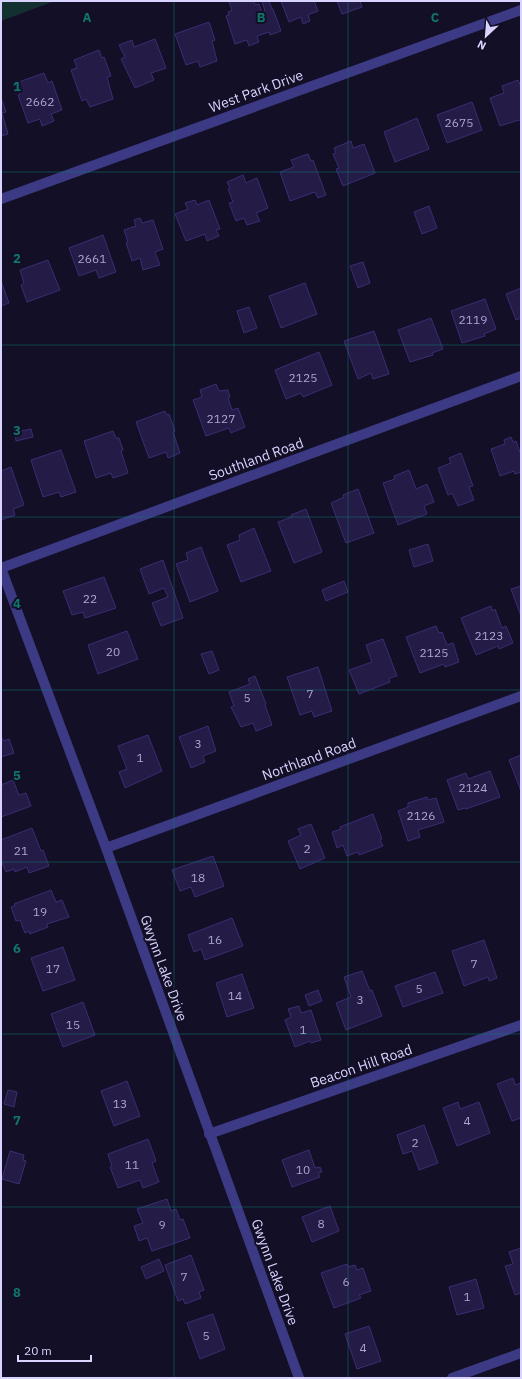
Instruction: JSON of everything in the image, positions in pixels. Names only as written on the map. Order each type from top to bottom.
[{"type":"street","name":"West Park Drive","points":[[1,199],[521,10]]},
{"type":"street","name":"Southland Road","points":[[1,568],[521,376]]},
{"type":"street","name":"Gwynn Lake Drive","points":[[1,568],[106,848],[299,1378]]},
{"type":"street","name":"Northland Road","points":[[106,848],[521,696]]},
{"type":"street","name":"Beacon Hill Road","points":[[210,1134],[521,1025]]},
{"type":"street","points":[[452,1378],[521,1353]]},
{"type":"green space","points":[[1,1],[55,1],[1,21]]},
{"type":"building","points":[[254,1],[255,5],[259,4],[262,13],[265,11],[262,1],[269,1],[281,31],[270,35],[269,32],[257,36],[259,42],[249,46],[247,40],[235,44],[226,16],[229,15],[228,12],[232,10],[229,2]]},
{"type":"building","points":[[281,1],[314,1],[318,11],[308,15],[310,21],[303,24],[301,17],[289,22]]},
{"type":"building","points":[[337,1],[360,1],[362,7],[342,14]]},
{"type":"building","points":[[209,22],[215,40],[212,41],[217,61],[200,67],[198,61],[186,65],[175,34]]},
{"type":"building","points":[[155,39],[166,68],[151,73],[154,80],[135,88],[121,59],[125,57],[119,45],[132,40],[134,47]]},
{"type":"building","points":[[99,50],[102,58],[104,57],[111,76],[107,77],[113,99],[90,107],[86,99],[82,101],[71,70],[77,68],[74,60]]},
{"type":"building","points":[[44,73],[48,83],[52,81],[62,110],[51,114],[54,121],[42,126],[40,119],[28,123],[18,95],[20,94],[16,83]]},
{"type":"building","points":[[518,80],[521,87],[521,121],[519,120],[500,126],[490,98],[504,93],[502,86]]},
{"type":"building","points":[[1,98],[6,112],[2,113],[8,134],[1,136]]},
{"type":"building","points":[[472,102],[482,130],[447,143],[437,115]]},
{"type":"building","points":[[417,118],[429,149],[395,162],[384,132]]},
{"type":"building","points":[[351,141],[353,148],[364,144],[375,173],[343,186],[336,169],[339,168],[333,154],[336,153],[334,148]]},
{"type":"building","points":[[308,154],[311,161],[313,160],[326,195],[318,198],[315,192],[290,201],[280,172],[294,167],[291,160]]},
{"type":"building","points":[[243,175],[246,183],[257,178],[268,208],[256,213],[260,221],[247,225],[244,218],[236,221],[229,203],[233,202],[227,182]]},
{"type":"building","points":[[195,200],[197,205],[209,200],[220,229],[216,230],[219,236],[207,241],[205,234],[186,241],[175,214],[188,209],[185,203]]},
{"type":"building","points":[[429,206],[437,228],[422,234],[414,212]]},
{"type":"building","points":[[140,218],[142,223],[153,220],[163,249],[155,252],[160,265],[143,270],[140,258],[132,261],[126,243],[128,242],[124,230],[136,226],[134,220]]},
{"type":"building","points":[[103,235],[116,272],[99,278],[96,270],[79,276],[69,248]]},
{"type":"building","points":[[48,260],[60,290],[27,302],[21,285],[24,283],[20,270]]},
{"type":"building","points":[[363,262],[370,283],[358,288],[350,266]]},
{"type":"building","points":[[1,281],[9,303],[1,306]]},
{"type":"building","points":[[305,283],[317,314],[281,328],[269,296]]},
{"type":"building","points":[[521,288],[521,318],[516,320],[506,294]]},
{"type":"building","points":[[485,299],[496,329],[484,334],[485,336],[462,343],[451,311]]},
{"type":"building","points":[[249,307],[257,328],[244,333],[237,311]]},
{"type":"building","points":[[431,318],[443,349],[432,353],[433,355],[410,362],[398,330]]},
{"type":"building","points":[[374,331],[389,374],[373,379],[371,373],[358,379],[344,341]]},
{"type":"building","points":[[319,352],[332,385],[303,397],[301,393],[286,399],[275,370]]},
{"type":"building","points":[[216,384],[219,391],[228,390],[230,397],[228,398],[232,410],[238,408],[245,427],[231,433],[229,428],[206,436],[193,400],[202,397],[200,390]]},
{"type":"building","points":[[165,411],[167,415],[169,414],[180,453],[168,458],[166,452],[149,458],[136,422]]},
{"type":"building","points":[[31,429],[33,437],[16,441],[15,432]]},
{"type":"building","points":[[113,431],[116,438],[119,438],[123,450],[121,451],[128,473],[113,478],[111,473],[96,478],[84,441]]},
{"type":"building","points":[[511,437],[513,442],[516,441],[521,455],[521,472],[515,474],[514,471],[500,476],[491,449],[505,444],[504,440]]},
{"type":"building","points":[[61,450],[76,492],[61,497],[59,492],[43,497],[31,460]]},
{"type":"building","points":[[461,453],[473,486],[469,487],[474,500],[458,506],[452,493],[448,495],[438,468],[451,463],[449,458]]},
{"type":"building","points":[[11,467],[24,505],[13,509],[15,515],[1,520],[1,471]]},
{"type":"building","points":[[409,470],[416,489],[427,484],[434,502],[424,506],[427,514],[398,525],[383,483],[395,479],[394,476]]},
{"type":"building","points":[[358,489],[374,533],[346,543],[331,503],[344,497],[343,495]]},
{"type":"building","points":[[306,509],[322,552],[294,563],[278,522],[292,517],[291,515]]},
{"type":"building","points":[[254,528],[271,571],[241,582],[227,545],[240,540],[239,535]]},
{"type":"building","points":[[428,544],[433,561],[414,567],[409,550]]},
{"type":"building","points":[[201,547],[218,591],[190,602],[176,564],[188,560],[186,553]]},
{"type":"building","points":[[163,560],[183,618],[161,626],[152,603],[168,597],[164,588],[149,594],[140,569]]},
{"type":"building","points":[[104,577],[116,608],[85,618],[83,612],[72,615],[63,591]]},
{"type":"building","points":[[344,581],[348,592],[326,601],[322,590]]},
{"type":"building","points":[[521,586],[521,616],[511,589]]},
{"type":"building","points":[[491,606],[492,611],[495,609],[502,628],[506,626],[513,643],[499,649],[498,646],[476,655],[461,618]]},
{"type":"building","points":[[436,626],[439,633],[442,632],[447,645],[453,643],[459,662],[445,667],[444,664],[420,673],[406,637]]},
{"type":"building","points":[[127,631],[138,659],[98,674],[88,645]]},
{"type":"building","points":[[383,639],[397,676],[389,678],[390,682],[359,694],[349,670],[372,662],[366,645]]},
{"type":"building","points":[[212,651],[219,670],[209,674],[201,654]]},
{"type":"building","points":[[318,667],[332,711],[314,717],[312,711],[300,715],[287,677]]},
{"type":"building","points":[[255,676],[266,704],[265,705],[272,725],[256,731],[253,723],[241,727],[231,707],[234,706],[229,692],[250,684],[248,679]]},
{"type":"building","points":[[208,726],[216,751],[203,756],[205,762],[191,768],[179,737]]},
{"type":"building","points":[[1,735],[3,741],[9,739],[14,753],[1,757]]},
{"type":"building","points":[[148,735],[162,771],[125,788],[119,772],[127,769],[118,746]]},
{"type":"building","points":[[521,755],[521,791],[509,760]]},
{"type":"building","points":[[490,771],[500,797],[466,809],[458,810],[447,780],[466,773],[468,779]]},
{"type":"building","points":[[13,780],[19,795],[26,793],[31,806],[1,817],[1,785]]},
{"type":"building","points":[[427,797],[428,800],[436,798],[444,822],[418,830],[420,837],[408,841],[398,811],[408,807],[408,803]]},
{"type":"building","points":[[373,814],[383,846],[359,855],[358,852],[347,856],[343,845],[337,848],[332,832],[341,829],[340,827]]},
{"type":"building","points":[[311,824],[325,858],[300,869],[288,841],[301,835],[298,829]]},
{"type":"building","points":[[32,828],[49,866],[29,873],[27,867],[15,872],[14,869],[6,872],[1,860],[1,840]]},
{"type":"building","points":[[213,856],[224,886],[195,897],[191,887],[180,891],[172,870]]},
{"type":"building","points":[[51,890],[56,902],[62,900],[69,917],[47,924],[48,927],[30,934],[29,931],[25,933],[20,920],[16,921],[11,907],[15,906],[14,904]]},
{"type":"building","points":[[232,918],[243,946],[205,960],[201,949],[194,952],[188,935]]},
{"type":"building","points":[[484,940],[497,978],[489,981],[488,977],[464,986],[452,951]]},
{"type":"building","points":[[63,947],[75,980],[43,991],[31,958]]},
{"type":"building","points":[[362,971],[370,991],[372,990],[382,1016],[346,1030],[336,1003],[351,997],[344,977]]},
{"type":"building","points":[[435,972],[443,993],[403,1007],[395,986]]},
{"type":"building","points":[[242,974],[254,1008],[227,1017],[216,983]]},
{"type":"building","points":[[318,990],[322,1001],[309,1006],[305,995]]},
{"type":"building","points":[[83,1002],[95,1035],[63,1047],[51,1014]]},
{"type":"building","points":[[299,1006],[301,1013],[311,1010],[321,1040],[311,1043],[310,1041],[295,1047],[285,1020],[291,1017],[288,1009]]},
{"type":"building","points":[[513,1078],[515,1085],[521,1083],[521,1118],[512,1121],[497,1084]]},
{"type":"building","points":[[127,1081],[140,1116],[114,1126],[101,1091]]},
{"type":"building","points":[[8,1090],[17,1092],[14,1107],[4,1104]]},
{"type":"building","points":[[458,1102],[460,1109],[479,1102],[490,1133],[457,1146],[443,1108]]},
{"type":"building","points":[[424,1125],[438,1163],[419,1170],[412,1151],[403,1154],[397,1135]]},
{"type":"building","points":[[148,1139],[156,1161],[152,1163],[159,1182],[143,1188],[140,1180],[118,1188],[110,1167],[112,1166],[108,1154]]},
{"type":"building","points":[[309,1150],[315,1168],[320,1167],[322,1172],[318,1173],[320,1177],[292,1187],[282,1160]]},
{"type":"building","points":[[10,1151],[24,1155],[23,1160],[26,1161],[19,1184],[2,1179]]},
{"type":"building","points":[[167,1199],[171,1211],[176,1209],[180,1220],[183,1219],[190,1238],[152,1251],[147,1238],[139,1241],[134,1226],[143,1223],[137,1209]]},
{"type":"building","points":[[330,1206],[339,1231],[312,1242],[302,1217]]},
{"type":"building","points":[[521,1248],[521,1293],[515,1295],[505,1266],[513,1264],[509,1252]]},
{"type":"building","points":[[191,1255],[204,1290],[199,1292],[201,1298],[185,1304],[183,1299],[178,1301],[165,1265]]},
{"type":"building","points":[[159,1259],[164,1271],[146,1279],[141,1267]]},
{"type":"building","points":[[347,1264],[348,1267],[355,1265],[357,1270],[363,1268],[371,1291],[359,1295],[361,1298],[334,1308],[321,1273]]},
{"type":"building","points":[[476,1279],[484,1308],[457,1315],[449,1287]]},
{"type":"building","points":[[213,1314],[225,1349],[200,1359],[187,1323]]},
{"type":"building","points":[[369,1326],[381,1361],[357,1369],[345,1334]]}]
